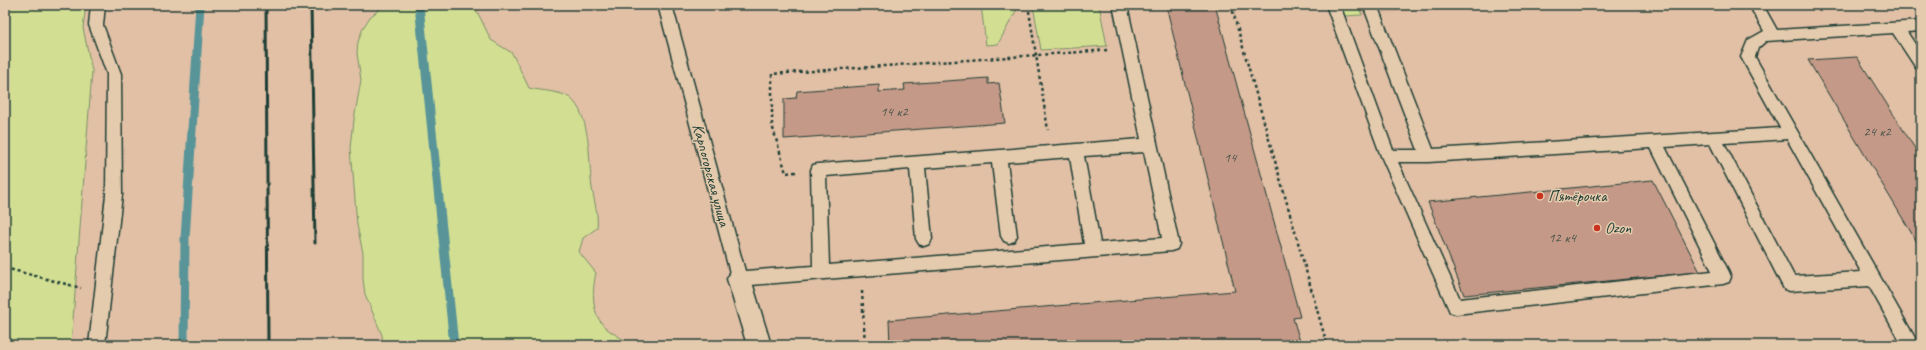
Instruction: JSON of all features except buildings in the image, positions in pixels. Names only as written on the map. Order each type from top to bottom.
[{"type":"street","name":"Карпогорская улица","points":[[739,279],[759,345]]},
{"type":"lane","points":[[97,345],[114,195],[114,74],[96,25],[98,5]]},
{"type":"lane","name":"Карпогорская улица","points":[[665,5],[739,279]]},
{"type":"lane","points":[[739,279],[1171,244],[1120,5]]},
{"type":"lane","points":[[1333,5],[1388,156],[1456,307],[1723,277],[1655,142]]},
{"type":"lane","points":[[1370,5],[1428,156]]},
{"type":"lane","points":[[1756,5],[1773,35]]},
{"type":"lane","points":[[1911,345],[1748,57],[1749,49],[1753,43],[1765,36],[1921,26]]},
{"type":"lane","points":[[1897,28],[1921,64]]},
{"type":"lane","points":[[1388,156],[1428,156],[1792,133]]},
{"type":"lane","points":[[1714,138],[1790,284],[1874,278]]},
{"type":"lane","points":[[821,272],[818,170],[1150,145]]},
{"type":"lane","points":[[1076,151],[1093,250]]},
{"type":"lane","points":[[999,156],[1009,236]]},
{"type":"lane","points":[[917,163],[924,239]]},
{"type":"path","points":[[1028,5],[1052,152]]},
{"type":"path","points":[[1238,5],[1231,5],[1327,345]]},
{"type":"path","points":[[818,170],[786,173],[772,125],[772,74],[1129,49]]},
{"type":"path","points":[[5,268],[103,294]]},
{"type":"path","points":[[861,269],[865,345]]},
{"type":"shaded area","points":[[1340,5],[1489,5],[1345,16]]},
{"type":"green space","points":[[5,5],[86,5],[83,28],[92,71],[71,345],[5,345]]},
{"type":"green space","points":[[385,5],[474,5],[491,40],[512,53],[529,88],[561,94],[570,98],[577,105],[585,125],[587,136],[597,222],[597,228],[583,238],[579,252],[596,273],[593,294],[595,309],[601,323],[616,335],[633,345],[383,345],[382,335],[365,294],[363,279],[363,253],[357,225],[351,148],[361,80],[357,53],[358,42],[363,28],[370,17]]},
{"type":"green space","points":[[981,5],[1019,5],[998,44],[986,45]]},
{"type":"green space","points":[[1033,5],[1099,5],[1107,46],[1041,50]]},
{"type":"green space","points":[[1340,5],[1358,5],[1362,15],[1345,16]]},
{"type":"waterway","points":[[184,345],[185,239],[200,5]]},
{"type":"waterway","points":[[419,5],[454,345]]},
{"type":"railway","points":[[266,5],[268,345]]},
{"type":"railway","points":[[311,5],[315,243]]},
{"type":"place","name":"Пятёрочка","points":[[1540,196]]},
{"type":"place","name":"Ozon","points":[[1597,228]]}]
